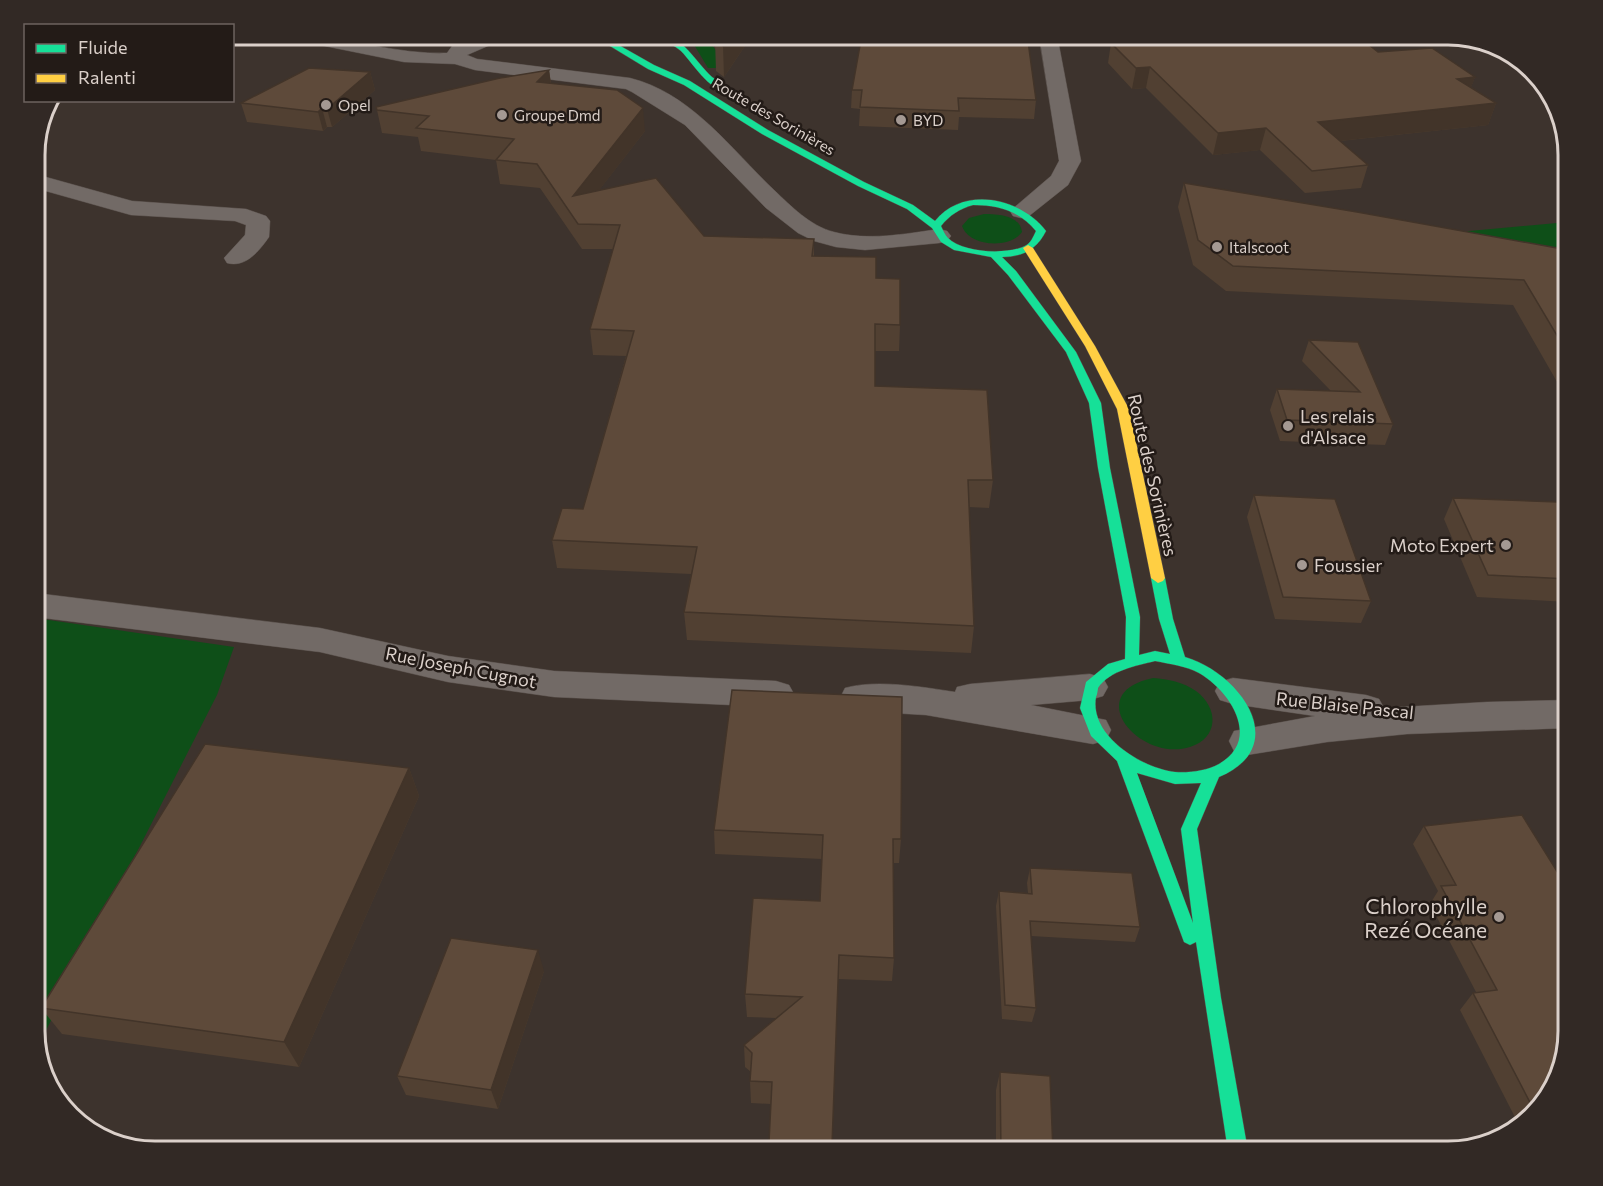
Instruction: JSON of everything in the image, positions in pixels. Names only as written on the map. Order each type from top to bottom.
[{"type":"main road","name":"Route des Sorinières","points":[[614,45],[651,67],[687,83],[765,132],[851,179],[910,207],[950,244],[966,251],[994,255],[1028,248],[1091,342],[1123,409],[1166,619],[1179,660]]},
{"type":"main road","name":"Route des Sorinières","points":[[677,45],[710,79],[739,98]]},
{"type":"main road","points":[[942,196],[970,204]]},
{"type":"main road","points":[[938,231],[939,218],[948,210],[970,204],[997,204],[1021,211],[1036,220],[1041,231],[1035,243],[1028,248]]},
{"type":"main road","points":[[994,255],[1012,273],[1071,352],[1095,403],[1104,468],[1133,617],[1132,658]]},
{"type":"main road","points":[[1155,656],[1179,660],[1209,673],[1233,692],[1244,708],[1248,725],[1247,741],[1240,755],[1229,765],[1213,773],[1192,777],[1169,776],[1146,771],[1125,761],[1106,746],[1093,730],[1087,715],[1086,700],[1090,687],[1101,673],[1117,663],[1132,658],[1155,656]]},
{"type":"main road","points":[[1125,761],[1212,998]]},
{"type":"main road","points":[[1213,773],[1189,829],[1212,998],[1236,1141]]},
{"type":"street","points":[[347,45],[434,59],[456,56],[477,45]]},
{"type":"street","points":[[456,56],[462,45]]},
{"type":"street","points":[[1021,211],[1060,180],[1070,161],[1050,45]]},
{"type":"street","points":[[456,56],[463,62],[613,81],[644,90],[701,128],[799,226],[821,235],[846,242],[873,243],[938,231]]},
{"type":"street","points":[[45,184],[131,208],[238,214],[258,221],[257,237],[236,258]]},
{"type":"street","points":[[45,196],[60,189]]},
{"type":"street","name":"Rue Joseph Cugnot","points":[[45,605],[320,640],[448,669],[554,684],[926,701],[1093,730]]},
{"type":"street","name":"Rue Joseph Cugnot","points":[[926,701],[1090,687]]},
{"type":"street","name":"Rue Blaise Pascal","points":[[1233,692],[1334,706],[1457,715]]},
{"type":"street","name":"Rue Blaise Pascal","points":[[1247,741],[1312,728],[1457,715],[1558,714]]},
{"type":"green space","points":[[694,45],[712,45],[730,68],[708,68]]},
{"type":"green space","points":[[984,214],[1001,215],[1013,219],[1022,232],[1009,241],[981,242],[966,233],[962,226],[969,218]]},
{"type":"green space","points":[[1558,223],[1558,255],[1437,234]]},
{"type":"green space","points":[[45,619],[234,647],[217,695],[45,1032]]},
{"type":"green space","points":[[1153,678],[1181,683],[1204,698],[1212,714],[1212,722],[1211,730],[1200,743],[1190,747],[1171,749],[1153,745],[1137,736],[1125,724],[1119,711],[1121,697],[1132,686]]},
{"type":"building","points":[[860,45],[1028,45],[1036,100],[958,98],[959,111],[860,107],[862,90],[852,90]]},
{"type":"building","points":[[1113,45],[1369,45],[1378,52],[1432,48],[1475,77],[1457,79],[1496,103],[1318,122],[1368,165],[1312,171],[1266,128],[1218,133],[1150,67],[1136,68]]},
{"type":"building","points":[[309,68],[370,72],[327,109],[322,108],[318,112],[241,103]]},
{"type":"building","points":[[549,70],[537,82],[617,90],[643,108],[573,196],[656,178],[704,236],[814,239],[812,256],[876,257],[876,278],[900,279],[900,325],[875,324],[875,386],[987,390],[993,480],[968,480],[974,626],[684,612],[697,547],[552,540],[562,508],[583,509],[634,331],[590,329],[620,225],[578,224],[537,164],[496,160],[514,139],[416,128],[429,116],[377,110],[376,107],[500,78]]},
{"type":"building","points":[[1184,183],[1558,248],[1558,337],[1524,280],[1233,266],[1198,240]]},
{"type":"building","points":[[1309,340],[1358,342],[1393,424],[1287,420],[1277,389],[1360,392]]},
{"type":"building","points":[[1254,495],[1335,499],[1371,601],[1283,597]]},
{"type":"building","points":[[1453,498],[1558,502],[1558,578],[1488,575]]},
{"type":"building","points":[[732,690],[902,697],[901,839],[893,839],[894,958],[839,955],[832,1141],[769,1141],[772,1082],[750,1081],[752,1053],[744,1045],[802,997],[745,994],[753,898],[820,901],[823,835],[714,830]]},
{"type":"building","points":[[205,744],[409,768],[284,1042],[45,1009],[45,1002]]},
{"type":"building","name":"Chlorophylle Rezé Océane","points":[[1522,815],[1558,873],[1557,1046],[1550,1073],[1531,1104],[1473,993],[1497,990],[1441,886],[1456,885],[1424,826]]},
{"type":"building","points":[[1030,868],[1132,873],[1140,927],[1030,921],[1036,1008],[1005,1005],[999,891],[1032,894]]},
{"type":"building","points":[[451,938],[538,950],[491,1090],[397,1076]]},
{"type":"building","points":[[1000,1072],[1050,1076],[1053,1141],[1001,1141]]},
{"type":"traffic: fast","points":[[613,45],[651,67],[687,83],[765,132],[861,184],[910,207],[936,226]]},
{"type":"traffic: fast","points":[[677,45],[710,79],[726,89]]},
{"type":"traffic: fast","points":[[988,202],[1019,211],[1032,220],[1041,231],[1035,243],[1028,248],[1007,254],[985,254],[957,248],[944,240],[936,226],[945,214],[958,207],[988,202]]},
{"type":"traffic: fast","points":[[995,255],[1012,273],[1071,352],[1095,403],[1104,468],[1133,617],[1132,658]]},
{"type":"traffic: fast","points":[[1158,578],[1166,619],[1179,660]]},
{"type":"traffic: fast","points":[[1155,656],[1184,662],[1205,670],[1226,686],[1237,700],[1245,715],[1248,730],[1246,744],[1238,757],[1225,768],[1206,776],[1175,778],[1144,770],[1117,753],[1096,732],[1087,708],[1091,686],[1113,668],[1155,656]]},
{"type":"traffic: fast","points":[[1125,761],[1190,937]]},
{"type":"traffic: fast","points":[[1213,773],[1189,829],[1212,998],[1236,1141]]},
{"type":"traffic: slow","points":[[1028,248],[1090,346],[1123,409],[1158,578]]},
{"type":"place","name":"Opel","points":[[326,105]]},
{"type":"place","name":"Groupe Dmd","points":[[502,115]]},
{"type":"place","name":"BYD","points":[[901,120]]},
{"type":"place","name":"Italscoot","points":[[1217,247]]},
{"type":"place","name":"Les relais d'Alsace","points":[[1288,426]]},
{"type":"place","name":"Moto Expert","points":[[1506,545]]},
{"type":"place","name":"Foussier","points":[[1302,565]]},
{"type":"place","name":"Chlorophylle Rezé Océane","points":[[1499,917]]}]
